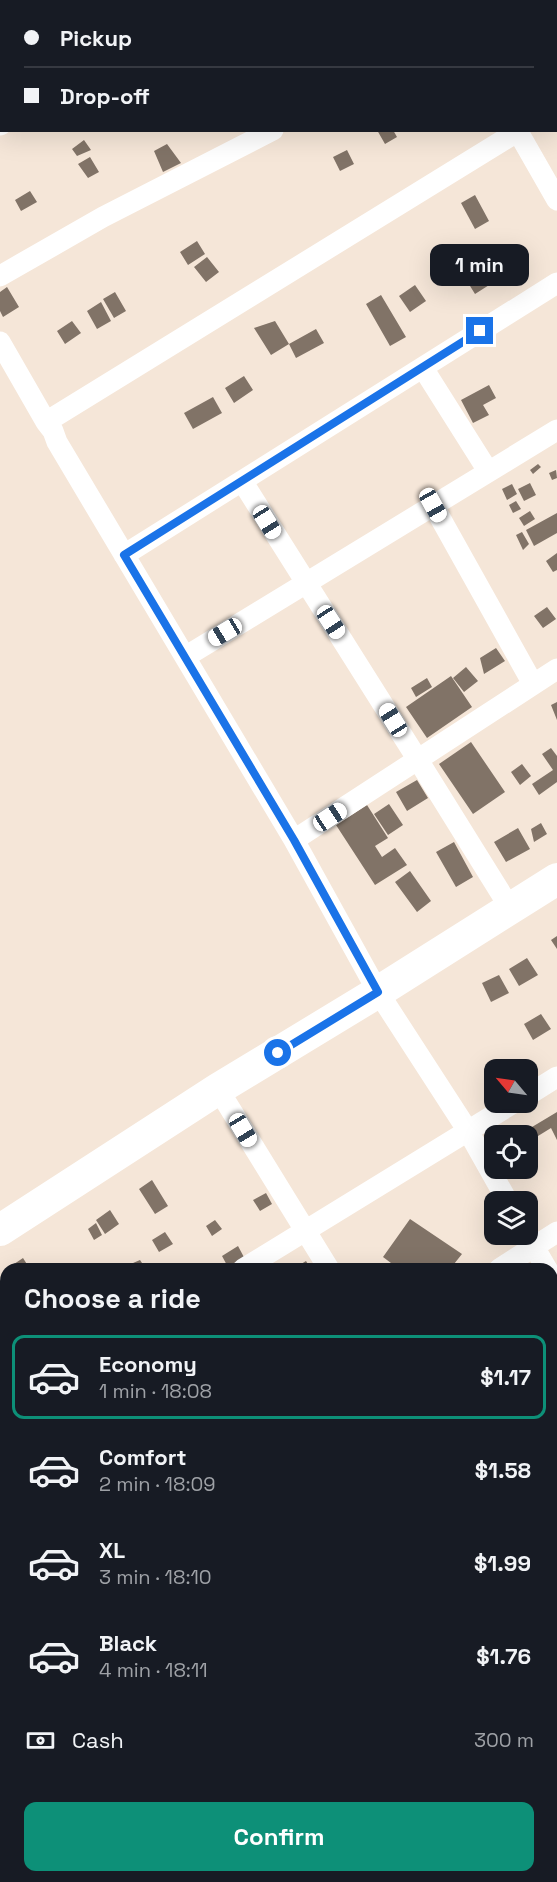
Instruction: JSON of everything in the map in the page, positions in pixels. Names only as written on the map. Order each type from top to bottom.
[{"type":"main road","points":[[0,1230],[218,1089],[557,879]]},
{"type":"street","points":[[0,276],[103,217],[269,132]]},
{"type":"street","points":[[46,422],[516,132]]},
{"type":"street","points":[[519,132],[557,200]]},
{"type":"street","points":[[124,555],[557,283]]},
{"type":"street","points":[[0,342],[294,840],[378,992],[468,1131],[502,1191]]},
{"type":"street","points":[[423,368],[488,471]]},
{"type":"street","points":[[185,657],[557,430]]},
{"type":"street","points":[[242,481],[510,908]]},
{"type":"street","points":[[433,505],[533,684]]},
{"type":"street","points":[[294,840],[557,669]]},
{"type":"street","points":[[538,1089],[557,1077]]},
{"type":"street","points":[[218,1089],[325,1263]]},
{"type":"street","points":[[252,1263],[497,1113]]},
{"type":"street","points":[[538,1238],[557,1232]]},
{"type":"street","points":[[506,1263],[525,1245]]},
{"type":"street","points":[[533,1245],[543,1263]]},
{"type":"building","points":[[378,132],[394,132],[397,137],[385,144]]},
{"type":"building","points":[[84,140],[91,150],[77,156],[72,149]]},
{"type":"building","points":[[167,144],[181,163],[163,172],[154,151]]},
{"type":"building","points":[[347,150],[354,164],[340,171],[333,157]]},
{"type":"building","points":[[90,157],[99,172],[88,178],[78,164]]},
{"type":"building","points":[[30,191],[37,202],[21,211],[15,200]]},
{"type":"building","points":[[475,195],[489,221],[475,229],[461,203]]},
{"type":"building","points":[[197,241],[205,254],[188,265],[180,252]]},
{"type":"building","points":[[207,257],[219,272],[206,282],[194,267]]},
{"type":"building","points":[[484,259],[497,280],[475,294],[462,273]]},
{"type":"building","points":[[415,285],[426,301],[410,312],[399,296]]},
{"type":"building","points":[[7,287],[19,307],[3,317],[0,311],[0,292]]},
{"type":"building","points":[[115,292],[126,311],[114,318],[103,299]]},
{"type":"building","points":[[381,295],[406,337],[390,346],[366,304]]},
{"type":"building","points":[[101,302],[111,321],[97,329],[87,311]]},
{"type":"building","points":[[72,321],[81,333],[65,344],[57,331]]},
{"type":"building","points":[[275,321],[289,344],[271,355],[254,328]]},
{"type":"building","points":[[316,329],[324,343],[296,358],[289,344]]},
{"type":"building","points":[[244,376],[253,390],[234,403],[225,388]]},
{"type":"building","points":[[489,385],[496,398],[483,405],[489,415],[473,423],[461,400]]},
{"type":"building","points":[[213,397],[222,413],[193,429],[184,413]]},
{"type":"building","points":[[538,464],[541,467],[533,474],[530,470]]},
{"type":"building","points":[[556,470],[557,478],[552,480],[549,473]]},
{"type":"building","points":[[530,483],[536,495],[524,501],[518,489]]},
{"type":"building","points":[[512,484],[517,494],[507,500],[502,489]]},
{"type":"building","points":[[516,501],[521,509],[513,513],[509,505]]},
{"type":"building","points":[[530,511],[535,519],[524,526],[519,518]]},
{"type":"building","points":[[557,513],[557,533],[534,546],[526,530]]},
{"type":"building","points":[[522,532],[529,544],[523,550],[516,535]]},
{"type":"building","points":[[557,553],[557,570],[553,572],[546,561]]},
{"type":"building","points":[[547,607],[556,619],[543,628],[534,616]]},
{"type":"building","points":[[496,648],[505,661],[484,674],[480,658]]},
{"type":"building","points":[[466,667],[478,681],[464,692],[453,678]]},
{"type":"building","points":[[451,676],[472,707],[427,738],[406,707]]},
{"type":"building","points":[[427,678],[432,687],[416,697],[411,688]]},
{"type":"building","points":[[557,702],[557,720],[551,705]]},
{"type":"building","points":[[471,742],[505,792],[473,814],[439,764]]},
{"type":"building","points":[[551,748],[557,756],[557,782],[539,795],[532,784],[553,770],[542,754]]},
{"type":"building","points":[[522,764],[531,776],[520,785],[511,772]]},
{"type":"building","points":[[417,780],[428,798],[407,811],[396,792]]},
{"type":"building","points":[[389,804],[403,825],[388,835],[374,814]]},
{"type":"building","points":[[367,805],[388,838],[375,846],[382,857],[395,848],[407,865],[375,885],[336,825]]},
{"type":"building","points":[[541,823],[547,834],[534,842],[531,829]]},
{"type":"building","points":[[518,828],[530,849],[506,862],[494,842]]},
{"type":"building","points":[[454,842],[473,877],[456,887],[436,852]]},
{"type":"building","points":[[410,871],[431,901],[417,912],[395,882]]},
{"type":"building","points":[[557,936],[557,949],[551,940]]},
{"type":"building","points":[[527,958],[538,975],[519,986],[509,969]]},
{"type":"building","points":[[499,975],[509,993],[491,1002],[482,983]]},
{"type":"building","points":[[541,1014],[551,1029],[533,1040],[524,1024]]},
{"type":"building","points":[[557,1112],[557,1140],[551,1128],[538,1136],[538,1125],[535,1125]]},
{"type":"building","points":[[152,1180],[168,1206],[155,1214],[139,1189]]},
{"type":"building","points":[[266,1193],[272,1204],[260,1211],[253,1200]]},
{"type":"building","points":[[110,1210],[119,1224],[105,1234],[96,1220]]},
{"type":"building","points":[[410,1219],[462,1254],[455,1263],[391,1263],[383,1257]]},
{"type":"building","points":[[215,1220],[222,1229],[212,1236],[206,1226]]},
{"type":"building","points":[[96,1223],[102,1235],[94,1240],[88,1229]]},
{"type":"building","points":[[165,1232],[173,1244],[159,1252],[152,1240]]},
{"type":"building","points":[[238,1246],[246,1261],[226,1263],[222,1256]]},
{"type":"building","points":[[23,1258],[26,1263],[16,1263]]},
{"type":"route","points":[[278,1053],[378,992],[294,840],[124,555],[480,331]]}]
